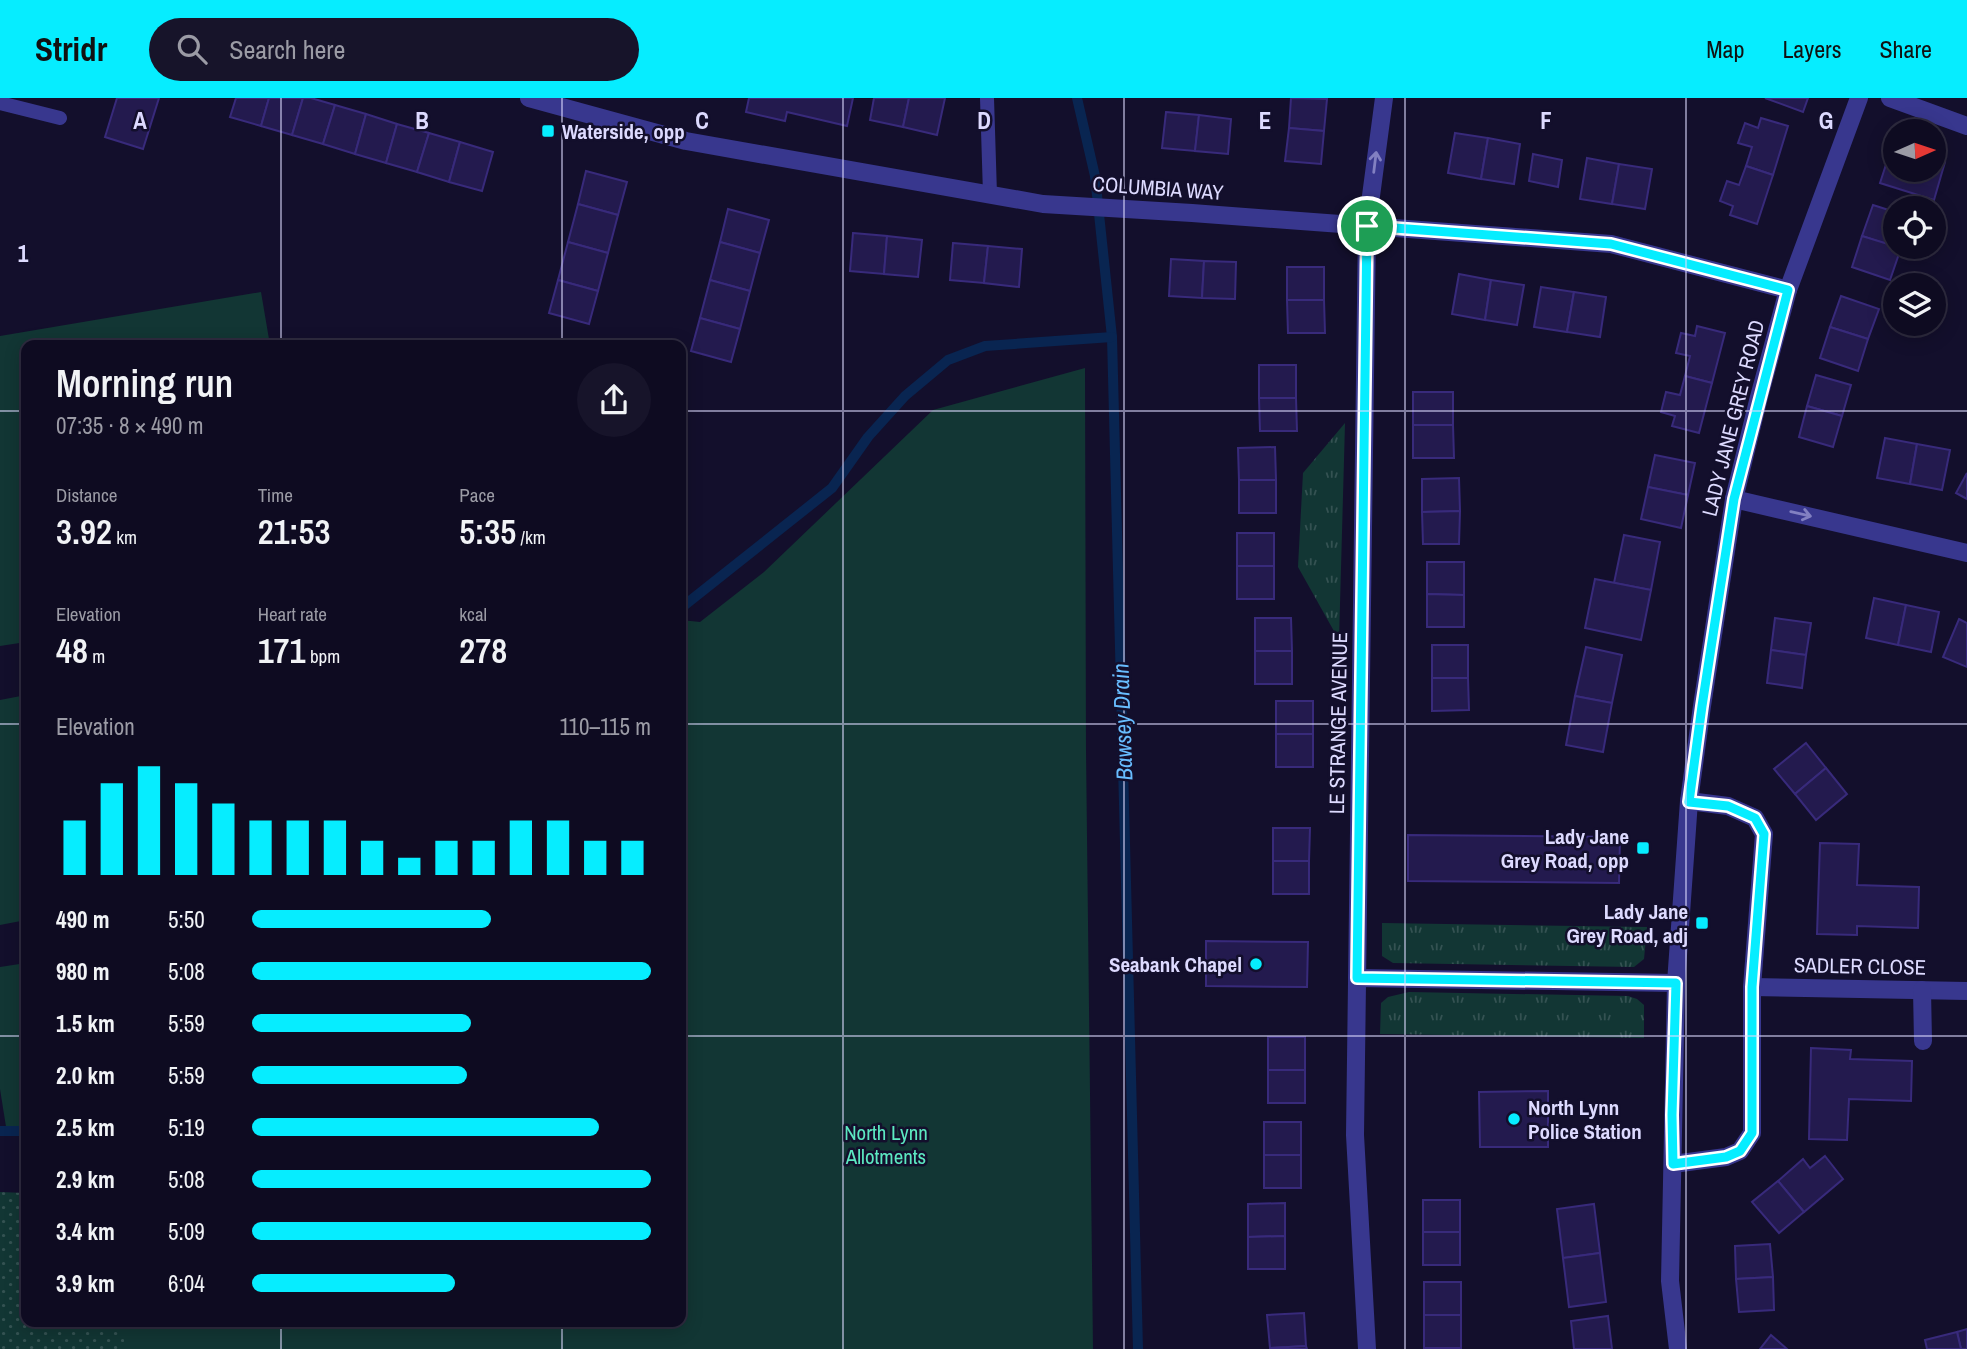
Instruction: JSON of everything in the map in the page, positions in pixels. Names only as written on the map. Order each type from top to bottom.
[{"type":"street","name":"COLUMBIA WAY","points":[[529,98],[686,141],[1043,204],[1611,244],[1788,290]]},
{"type":"street","name":"LE STRANGE AVENUE","points":[[1367,1349],[1354,1135],[1367,226],[1384,98]]},
{"type":"street","name":"LADY JANE GREY ROAD","points":[[1678,1349],[1670,1281],[1676,983],[1689,802],[1702,706],[1734,499],[1788,290],[1859,98]]},
{"type":"street","points":[[1890,98],[1967,126]]},
{"type":"street","points":[[1734,499],[1967,553]]},
{"type":"street","points":[[1673,1164],[1726,1157],[1740,1151],[1752,1133],[1752,987],[1764,834],[1755,818],[1728,806],[1689,802]]},
{"type":"street","points":[[1357,978],[1676,983]]},
{"type":"street","name":"SADLER CLOSE","points":[[1752,987],[1967,991]]},
{"type":"street","points":[[1922,990],[1923,1041]]},
{"type":"lane","points":[[986,98],[990,194]]},
{"type":"lane","points":[[0,103],[60,118]]},
{"type":"green space","points":[[261,292],[269,340],[21,340],[21,643],[0,646],[0,336]]},
{"type":"green space","name":"North Lynn Allotments","points":[[1085,368],[1086,750],[1093,1349],[124,1349],[124,1327],[686,1327],[686,621],[700,622],[764,572],[933,410]]},
{"type":"green space","points":[[1345,423],[1339,640],[1298,567],[1303,473]]},
{"type":"green space","points":[[21,696],[21,921],[0,925],[0,700]]},
{"type":"green space","points":[[1382,923],[1647,927],[1644,959],[1634,967],[1393,963],[1382,956]]},
{"type":"green space","points":[[21,964],[21,1131],[7,1133],[0,1089],[0,967]]},
{"type":"green space","points":[[1409,992],[1628,996],[1644,1005],[1644,1038],[1380,1034],[1381,1003],[1388,997]]},
{"type":"green space","points":[[0,1192],[21,1193],[21,1327],[124,1327],[124,1349],[0,1349]]},
{"type":"building","points":[[117,98],[159,98],[143,149],[105,137]]},
{"type":"building","points":[[236,98],[269,98],[261,126],[230,117]]},
{"type":"building","points":[[269,98],[303,98],[292,135],[261,126]]},
{"type":"building","points":[[303,98],[335,105],[323,144],[292,135]]},
{"type":"building","points":[[749,98],[853,98],[847,126],[787,112],[785,121],[746,112]]},
{"type":"building","points":[[874,98],[909,98],[903,127],[870,120]]},
{"type":"building","points":[[909,98],[945,98],[937,135],[903,127]]},
{"type":"building","points":[[1291,98],[1327,99],[1324,131],[1289,128]]},
{"type":"building","points":[[1765,98],[1808,98],[1803,112]]},
{"type":"building","points":[[335,105],[366,114],[355,154],[323,144]]},
{"type":"building","points":[[1166,112],[1199,115],[1195,151],[1162,148]]},
{"type":"building","points":[[366,114],[397,124],[386,163],[355,154]]},
{"type":"building","points":[[1199,115],[1231,119],[1228,154],[1195,151]]},
{"type":"building","points":[[1761,118],[1788,126],[1773,175],[1746,166],[1752,147],[1738,143],[1745,123],[1758,128]]},
{"type":"building","points":[[397,124],[429,133],[417,172],[386,163]]},
{"type":"building","points":[[1289,128],[1324,131],[1321,164],[1285,161]]},
{"type":"building","points":[[429,133],[460,142],[449,182],[417,172]]},
{"type":"building","points":[[1455,133],[1488,138],[1481,179],[1448,173]]},
{"type":"building","points":[[1488,138],[1520,144],[1514,184],[1481,179]]},
{"type":"building","points":[[460,142],[493,152],[482,191],[449,182]]},
{"type":"building","points":[[1533,154],[1562,160],[1558,187],[1529,181]]},
{"type":"building","points":[[1587,158],[1619,164],[1612,204],[1580,199]]},
{"type":"building","points":[[1619,164],[1652,169],[1645,209],[1612,204]]},
{"type":"building","points":[[1746,166],[1773,175],[1757,224],[1730,215],[1733,206],[1720,201],[1727,181],[1739,185]]},
{"type":"building","points":[[586,171],[627,182],[618,215],[578,204]]},
{"type":"building","points":[[1883,174],[1883,182],[1939,182],[1935,196],[1921,196],[1880,183]]},
{"type":"building","points":[[578,204],[618,215],[608,253],[568,242]]},
{"type":"building","points":[[1873,205],[1883,208],[1883,243],[1862,236]]},
{"type":"building","points":[[728,209],[769,220],[760,253],[720,242]]},
{"type":"building","points":[[853,233],[887,236],[884,274],[850,271]]},
{"type":"building","points":[[887,236],[922,240],[918,277],[884,274]]},
{"type":"building","points":[[1862,236],[1883,242],[1883,259],[1897,259],[1892,273],[1883,273],[1883,278],[1852,267]]},
{"type":"building","points":[[568,242],[608,253],[598,291],[558,280]]},
{"type":"building","points":[[720,242],[760,253],[750,291],[710,280]]},
{"type":"building","points":[[953,243],[988,246],[984,283],[950,280]]},
{"type":"building","points":[[988,246],[1022,249],[1019,287],[984,283]]},
{"type":"building","points":[[1171,259],[1204,261],[1202,298],[1169,296]]},
{"type":"building","points":[[1204,261],[1236,262],[1235,299],[1202,298]]},
{"type":"building","points":[[1287,267],[1324,267],[1324,300],[1287,300]]},
{"type":"building","points":[[1459,274],[1491,280],[1485,320],[1452,314]]},
{"type":"building","points":[[558,280],[598,291],[589,324],[549,313]]},
{"type":"building","points":[[710,280],[750,291],[740,329],[700,318]]},
{"type":"building","points":[[1491,280],[1524,285],[1517,325],[1485,320]]},
{"type":"building","points":[[1541,287],[1574,292],[1567,332],[1534,327]]},
{"type":"building","points":[[1574,292],[1606,297],[1600,337],[1567,332]]},
{"type":"building","points":[[1841,296],[1879,309],[1868,339],[1830,327]]},
{"type":"building","points":[[1287,300],[1324,300],[1325,333],[1288,333]]},
{"type":"building","points":[[700,318],[740,329],[731,362],[691,351]]},
{"type":"building","points":[[1697,326],[1725,333],[1712,383],[1685,376],[1690,356],[1676,353],[1681,333],[1695,336]]},
{"type":"building","points":[[1830,327],[1868,339],[1858,371],[1820,358]]},
{"type":"building","points":[[1259,365],[1296,365],[1296,398],[1259,398]]},
{"type":"building","points":[[1816,375],[1851,385],[1842,416],[1807,406]]},
{"type":"building","points":[[1685,376],[1712,383],[1699,433],[1672,426],[1675,416],[1661,412],[1666,392],[1680,395]]},
{"type":"building","points":[[1413,392],[1453,392],[1453,425],[1413,425]]},
{"type":"building","points":[[1259,398],[1296,398],[1297,431],[1260,431]]},
{"type":"building","points":[[1807,406],[1842,416],[1833,447],[1799,437]]},
{"type":"building","points":[[1413,425],[1453,425],[1454,458],[1413,458]]},
{"type":"building","points":[[1885,438],[1917,444],[1910,484],[1877,478]]},
{"type":"building","points":[[1917,444],[1950,450],[1942,490],[1910,484]]},
{"type":"building","points":[[1275,447],[1276,480],[1239,480],[1238,448]]},
{"type":"building","points":[[1655,455],[1695,463],[1688,495],[1648,487]]},
{"type":"building","points":[[1967,473],[1967,499],[1956,493]]},
{"type":"building","points":[[1459,478],[1460,511],[1422,512],[1422,479]]},
{"type":"building","points":[[1239,480],[1276,480],[1276,513],[1239,513]]},
{"type":"building","points":[[1648,487],[1688,495],[1681,528],[1641,519]]},
{"type":"building","points":[[1460,511],[1459,544],[1423,544],[1422,512]]},
{"type":"building","points":[[1237,533],[1274,533],[1274,566],[1237,566]]},
{"type":"building","points":[[1624,535],[1660,542],[1651,590],[1614,583]]},
{"type":"building","points":[[1427,562],[1464,562],[1464,595],[1427,594]]},
{"type":"building","points":[[1237,566],[1274,566],[1274,599],[1237,599]]},
{"type":"building","points":[[1595,579],[1651,590],[1641,640],[1585,628]]},
{"type":"building","points":[[1427,594],[1464,595],[1464,627],[1427,627]]},
{"type":"building","points":[[1874,598],[1906,605],[1898,645],[1866,638]]},
{"type":"building","points":[[1906,605],[1939,612],[1931,652],[1898,645]]},
{"type":"building","points":[[1255,618],[1291,618],[1292,651],[1255,651]]},
{"type":"building","points":[[1775,618],[1811,623],[1806,655],[1771,650]]},
{"type":"building","points":[[1959,619],[1967,623],[1967,667],[1943,657]]},
{"type":"building","points":[[1432,645],[1468,645],[1468,678],[1432,678]]},
{"type":"building","points":[[1586,647],[1622,655],[1612,703],[1575,696]]},
{"type":"building","points":[[1771,650],[1806,655],[1802,688],[1767,683]]},
{"type":"building","points":[[1255,651],[1292,651],[1292,684],[1255,684]]},
{"type":"building","points":[[1432,678],[1468,678],[1469,710],[1432,711]]},
{"type":"building","points":[[1575,696],[1612,703],[1603,752],[1566,745]]},
{"type":"building","points":[[1276,701],[1313,701],[1313,734],[1276,734]]},
{"type":"building","points":[[1276,734],[1313,734],[1313,767],[1276,767]]},
{"type":"building","points":[[1806,743],[1826,768],[1795,794],[1774,769]]},
{"type":"building","points":[[1826,768],[1847,794],[1816,820],[1795,794]]},
{"type":"building","points":[[1273,828],[1310,828],[1309,861],[1273,861]]},
{"type":"building","points":[[1408,835],[1620,837],[1619,883],[1408,881]]},
{"type":"building","points":[[1820,843],[1859,844],[1857,885],[1919,887],[1918,928],[1857,926],[1857,935],[1817,934]]},
{"type":"building","points":[[1273,861],[1309,861],[1309,894],[1273,894]]},
{"type":"building","name":"Seabank Chapel","points":[[1206,941],[1308,942],[1307,987],[1206,986]]},
{"type":"building","points":[[1268,1037],[1305,1037],[1305,1070],[1268,1070]]},
{"type":"building","points":[[1811,1048],[1851,1050],[1850,1059],[1912,1061],[1911,1101],[1849,1099],[1847,1140],[1809,1139]]},
{"type":"building","points":[[1268,1070],[1305,1070],[1305,1103],[1268,1103]]},
{"type":"building","name":"North Lynn Police Station","points":[[1548,1091],[1548,1147],[1480,1147],[1479,1092]]},
{"type":"building","points":[[1264,1122],[1301,1122],[1301,1155],[1264,1155]]},
{"type":"building","points":[[1264,1155],[1301,1155],[1301,1188],[1264,1188]]},
{"type":"building","points":[[1825,1156],[1843,1179],[1804,1212],[1778,1181],[1803,1159],[1810,1168]]},
{"type":"building","points":[[1778,1181],[1804,1212],[1779,1233],[1752,1202]]},
{"type":"building","points":[[1423,1200],[1460,1200],[1460,1232],[1423,1232]]},
{"type":"building","points":[[1285,1203],[1285,1236],[1248,1237],[1248,1204]]},
{"type":"building","points":[[1594,1204],[1600,1253],[1563,1258],[1557,1209]]},
{"type":"building","points":[[1423,1232],[1460,1232],[1460,1265],[1423,1265]]},
{"type":"building","points":[[1285,1236],[1285,1269],[1248,1269],[1248,1237]]},
{"type":"building","points":[[1770,1244],[1773,1277],[1736,1279],[1735,1246]]},
{"type":"building","points":[[1600,1253],[1606,1302],[1569,1307],[1563,1258]]},
{"type":"building","points":[[1773,1277],[1774,1310],[1739,1312],[1736,1279]]},
{"type":"building","points":[[1424,1282],[1461,1282],[1461,1315],[1424,1315]]},
{"type":"building","points":[[1304,1313],[1306,1346],[1270,1348],[1267,1315]]},
{"type":"building","points":[[1424,1315],[1461,1315],[1461,1348],[1424,1348]]},
{"type":"building","points":[[1608,1316],[1612,1349],[1574,1349],[1571,1321]]},
{"type":"building","points":[[1967,1329],[1967,1349],[1961,1349],[1957,1332]]},
{"type":"building","points":[[1957,1332],[1961,1349],[1927,1349],[1925,1340]]},
{"type":"building","points":[[1771,1335],[1787,1349],[1760,1349]]},
{"type":"building","points":[[1306,1346],[1307,1349],[1270,1349],[1270,1348]]},
{"type":"waterway","name":"Bawsey Drain","points":[[1077,98],[1095,176],[1112,337],[1138,1349]]},
{"type":"waterway","points":[[686,604],[832,488],[868,437],[905,396],[948,360],[985,346],[1112,337]]},
{"type":"waterway","points":[[0,1131],[21,1131]]},
{"type":"place","name":"Waterside, opp","points":[[548,131]]},
{"type":"place","name":"Lady Jane Grey Road, opp","points":[[1643,848]]},
{"type":"place","name":"Lady Jane Grey Road, adj","points":[[1702,923]]},
{"type":"place","name":"Seabank Chapel","points":[[1256,964]]},
{"type":"place","name":"North Lynn Police Station","points":[[1514,1119]]},
{"type":"route","points":[[1367,226],[1611,244],[1788,290],[1734,499],[1689,802],[1728,806],[1755,818],[1764,834],[1752,987],[1752,1133],[1740,1151],[1726,1157],[1673,1164],[1676,983],[1357,978],[1367,226]]}]
